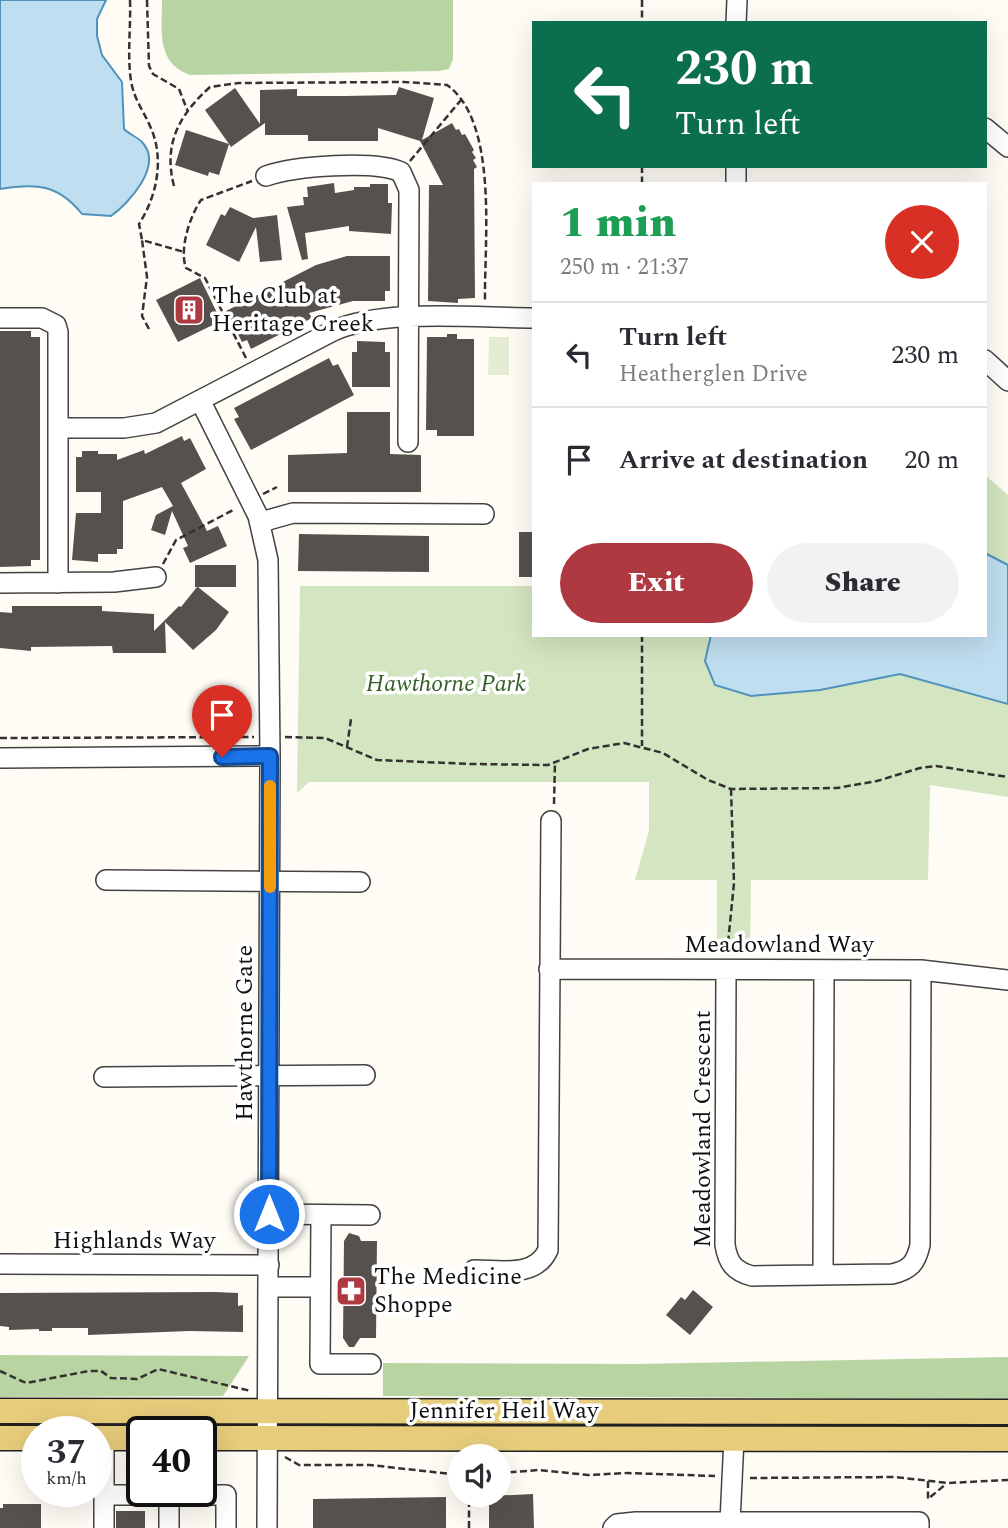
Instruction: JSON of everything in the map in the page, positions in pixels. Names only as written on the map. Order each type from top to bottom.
[{"type":"main road","name":"Jennifer Heil Way","points":[[0,1411],[1008,1412]]},
{"type":"main road","points":[[0,1438],[21,1438]]},
{"type":"main road","name":"Jennifer Heil Way","points":[[217,1438],[1008,1439]]},
{"type":"street","points":[[736,21],[737,0]]},
{"type":"street","points":[[987,130],[1008,147]]},
{"type":"street","points":[[266,176],[301,167],[383,167],[401,172],[409,190],[408,442]]},
{"type":"street","points":[[0,318],[43,318],[56,325],[59,339],[58,583]]},
{"type":"street","points":[[59,428],[146,426],[201,401],[345,326],[368,320],[532,318]]},
{"type":"street","points":[[987,362],[1008,381]]},
{"type":"street","name":"Hawthorne Gate","points":[[201,401],[261,522],[268,560],[270,1076],[267,1528]]},
{"type":"street","points":[[261,522],[287,513],[484,514]]},
{"type":"street","points":[[0,583],[114,582],[156,577]]},
{"type":"street","points":[[0,758],[270,756]]},
{"type":"street","points":[[474,1270],[531,1269],[542,1263],[548,1250],[551,821]]},
{"type":"street","points":[[106,880],[360,881]]},
{"type":"street","name":"Meadowland Way","points":[[550,969],[921,970],[1007,975]]},
{"type":"street","name":"Meadowland Crescent","points":[[726,970],[725,1245],[733,1268],[752,1276],[892,1274],[911,1268],[918,1257],[921,970]]},
{"type":"street","points":[[823,1275],[824,970]]},
{"type":"street","points":[[104,1077],[365,1075]]},
{"type":"street","points":[[269,1214],[370,1215]]},
{"type":"street","points":[[321,1215],[320,1364],[371,1364]]},
{"type":"street","name":"Highlands Way","points":[[0,1264],[269,1265]]},
{"type":"street","points":[[269,1287],[320,1287]]},
{"type":"street","points":[[730,1522],[734,1438]]},
{"type":"street","points":[[217,1495],[226,1495],[226,1528]]},
{"type":"street","points":[[104,1507],[104,1528]]},
{"type":"street","points":[[169,1507],[169,1528]]},
{"type":"street","points":[[613,1528],[617,1524],[636,1522],[919,1522],[919,1528]]},
{"type":"path","points":[[130,0],[128,50],[131,83],[135,99],[155,139],[158,156],[155,190],[150,206],[139,224],[147,277],[142,316],[149,329]]},
{"type":"path","points":[[147,0],[149,66],[153,74],[179,89],[188,112]]},
{"type":"path","points":[[642,0],[642,21]]},
{"type":"path","points":[[174,186],[173,133],[210,87],[239,83],[447,85],[461,100],[474,121],[483,151],[485,318]]},
{"type":"path","points":[[401,172],[461,100]]},
{"type":"path","points":[[254,374],[205,278],[186,268],[184,252],[193,213],[201,200],[266,176]]},
{"type":"path","points":[[142,240],[184,252]]},
{"type":"path","points":[[156,577],[176,540],[277,487]]},
{"type":"path","points":[[642,637],[642,746]]},
{"type":"path","points":[[347,747],[351,719]]},
{"type":"path","points":[[0,738],[254,737]]},
{"type":"path","points":[[294,737],[325,738],[377,760],[471,764],[555,762],[609,744],[642,746],[663,753],[708,780],[730,789],[837,788],[936,766],[1008,777]]},
{"type":"path","points":[[551,821],[555,762]]},
{"type":"path","points":[[726,970],[734,883],[730,789]]},
{"type":"path","points":[[0,1371],[26,1383],[89,1371],[101,1371],[111,1378],[137,1380],[158,1369],[251,1391]]},
{"type":"path","points":[[286,1457],[299,1465],[370,1465],[448,1474]]},
{"type":"path","points":[[511,1472],[539,1470],[588,1475],[627,1473],[733,1477],[895,1477],[948,1483],[1008,1480]]},
{"type":"path","points":[[928,1481],[928,1499],[948,1483]]},
{"type":"path","points":[[469,1507],[469,1528]]},
{"type":"green space","points":[[162,0],[453,0],[453,59],[449,69],[439,71],[190,75],[171,63],[166,54],[162,34]]},
{"type":"green space","points":[[489,337],[509,337],[509,375],[488,375]]},
{"type":"green space","name":"Hawthorne Park","points":[[987,477],[1008,495],[1008,797],[930,785],[928,880],[751,880],[750,951],[717,953],[717,880],[635,880],[649,831],[649,782],[309,782],[297,793],[300,586],[532,586],[532,637],[987,637]]},
{"type":"green space","points":[[0,1355],[249,1356],[223,1396],[0,1397]]},
{"type":"green space","points":[[1008,1357],[1008,1399],[383,1396],[383,1363],[637,1364]]},
{"type":"water","points":[[0,0],[106,0],[97,19],[97,36],[102,55],[122,82],[124,129],[142,142],[148,151],[149,161],[147,172],[135,193],[111,216],[82,214],[64,197],[46,188],[25,186],[0,189]]},
{"type":"water","points":[[987,554],[1008,565],[1008,704],[900,674],[820,690],[751,696],[715,685],[705,661],[711,637],[987,637]]},
{"type":"building","points":[[399,87],[434,98],[422,140],[452,123],[456,130],[459,129],[462,135],[465,134],[476,158],[473,160],[477,167],[474,169],[475,298],[458,299],[458,303],[428,301],[429,185],[443,185],[420,141],[378,128],[378,141],[308,141],[308,135],[265,135],[265,123],[231,147],[205,110],[235,88],[260,124],[260,90],[297,89],[297,96],[396,95]]},
{"type":"building","points":[[186,130],[229,144],[219,175],[209,172],[208,176],[175,165]]},
{"type":"building","points":[[334,183],[335,193],[354,190],[354,187],[370,187],[370,184],[388,184],[388,203],[392,203],[391,234],[349,231],[349,226],[305,233],[308,259],[302,260],[287,207],[304,205],[303,197],[308,197],[307,187]]},
{"type":"building","points":[[230,207],[253,218],[277,215],[282,260],[260,262],[256,227],[239,262],[206,245],[221,214],[225,216]]},
{"type":"building","points":[[347,256],[390,256],[390,291],[385,291],[385,301],[353,301],[309,313],[312,318],[251,349],[247,340],[242,342],[226,311],[316,265]]},
{"type":"building","name":"The Club at Heritage Creek","points":[[200,278],[221,321],[178,342],[156,300]]},
{"type":"building","points":[[0,331],[31,331],[31,337],[40,337],[40,560],[31,560],[31,566],[0,567]]},
{"type":"building","points":[[447,334],[457,334],[457,339],[474,339],[474,436],[437,436],[437,430],[426,430],[427,337],[447,337]]},
{"type":"building","points":[[357,341],[385,342],[385,352],[390,352],[390,387],[352,387],[352,352],[357,352]]},
{"type":"building","points":[[329,358],[333,366],[338,364],[354,395],[251,450],[234,419],[239,417],[234,408]]},
{"type":"building","points":[[347,412],[390,412],[390,454],[421,455],[421,492],[288,492],[288,455],[347,453]]},
{"type":"building","points":[[182,436],[184,441],[190,438],[206,469],[181,483],[207,531],[218,526],[227,546],[190,563],[183,548],[188,546],[172,511],[165,535],[151,530],[156,515],[173,506],[162,487],[123,501],[123,549],[117,549],[117,554],[98,554],[98,562],[72,560],[76,513],[101,513],[101,492],[76,492],[76,457],[82,457],[82,451],[98,451],[98,454],[117,454],[117,460],[144,450],[145,454]]},
{"type":"building","points":[[519,532],[532,532],[532,577],[519,577]]},
{"type":"building","points":[[299,534],[429,536],[429,572],[298,571]]},
{"type":"building","points":[[195,565],[236,565],[236,587],[198,587],[229,612],[216,630],[193,650],[165,622],[166,653],[113,653],[112,646],[31,647],[31,651],[0,648],[0,612],[12,613],[12,606],[102,606],[102,611],[154,614],[154,631],[181,607],[197,587]]},
{"type":"building","points":[[349,1233],[359,1236],[361,1241],[377,1241],[376,1338],[360,1338],[354,1347],[349,1347],[343,1338],[344,1241]]},
{"type":"building","points":[[693,1290],[713,1307],[690,1335],[666,1315],[681,1297],[685,1300]]},
{"type":"building","points":[[0,1293],[238,1293],[238,1306],[243,1305],[243,1332],[88,1335],[88,1328],[52,1328],[52,1331],[39,1331],[9,1330],[9,1327],[0,1326]]},
{"type":"building","points":[[533,1494],[534,1528],[489,1528],[489,1507],[511,1507],[511,1495]]},
{"type":"building","points":[[446,1497],[446,1528],[313,1528],[313,1499]]},
{"type":"building","points":[[3,1504],[41,1507],[41,1528],[0,1528],[0,1508],[3,1508]]},
{"type":"building","points":[[116,1511],[145,1511],[145,1528],[116,1528]]},
{"type":"slow traffic","points":[[270,786],[270,887]]},
{"type":"place","name":"The Club at Heritage Creek","points":[[189,310]]},
{"type":"place","name":"The Medicine Shoppe","points":[[351,1291]]},
{"type":"route","points":[[222,757],[270,756],[269,1214]]}]
